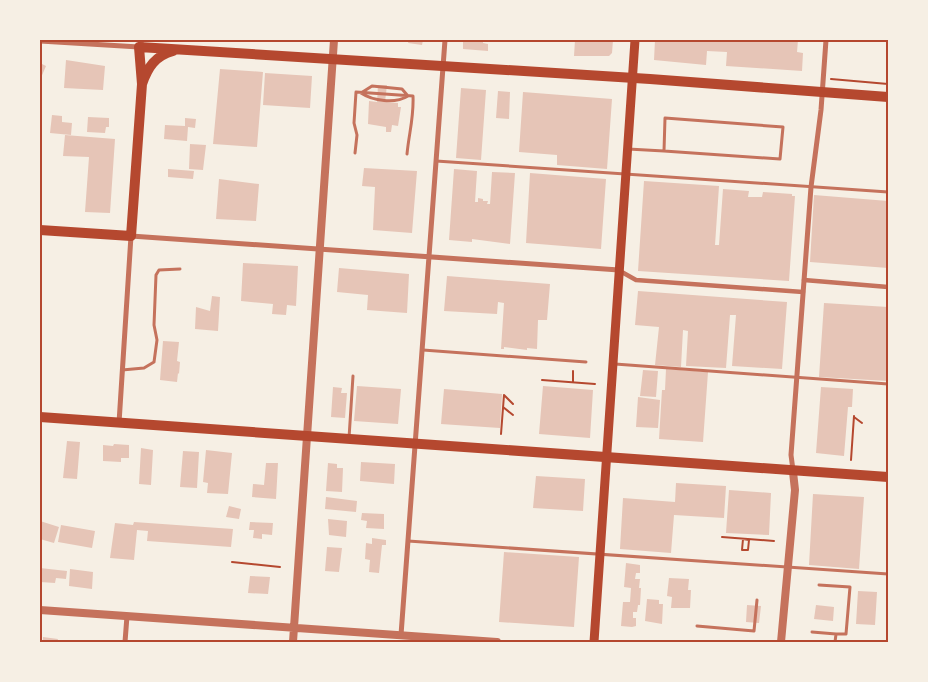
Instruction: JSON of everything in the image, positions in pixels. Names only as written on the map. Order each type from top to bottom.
[{"type":"main road","points":[[594,642],[636,40]]},
{"type":"main road","points":[[40,230],[131,236],[142,84],[140,43],[186,49],[633,78],[888,97]]},
{"type":"main road","points":[[142,84],[147,70],[154,60],[163,54],[186,49]]},
{"type":"main road","points":[[40,417],[793,472],[888,477]]},
{"type":"street","points":[[293,642],[334,40]]},
{"type":"street","points":[[401,635],[424,350],[445,40]]},
{"type":"street","points":[[781,642],[795,490],[791,455],[803,292],[811,187],[824,79],[826,40]]},
{"type":"street","points":[[40,41],[140,43]]},
{"type":"street","points":[[119,423],[131,236],[619,270],[636,280],[803,292]]},
{"type":"street","points":[[804,280],[888,287]]},
{"type":"street","points":[[40,610],[497,642]]},
{"type":"street","points":[[125,642],[127,616]]},
{"type":"lane","points":[[361,92],[372,86],[402,89],[408,96]]},
{"type":"lane","points":[[355,153],[357,136],[354,123],[356,92],[361,92],[413,96],[414,119],[407,154]]},
{"type":"lane","points":[[627,149],[780,158],[782,126],[665,118],[664,151]]},
{"type":"lane","points":[[436,161],[888,192]]},
{"type":"lane","points":[[122,370],[144,368],[154,362],[157,340],[154,325],[156,275],[159,270],[165,268],[180,269]]},
{"type":"lane","points":[[424,350],[586,362]]},
{"type":"lane","points":[[612,363],[888,384]]},
{"type":"lane","points":[[349,440],[354,376]]},
{"type":"lane","points":[[408,540],[888,574]]},
{"type":"lane","points":[[812,632],[846,634],[850,587],[819,585]]},
{"type":"lane","points":[[697,626],[754,631],[757,600]]},
{"type":"lane","points":[[835,642],[836,634]]},
{"type":"path","points":[[824,79],[888,84]]},
{"type":"path","points":[[572,382],[573,370]]},
{"type":"path","points":[[542,380],[595,384]]},
{"type":"path","points":[[501,434],[504,395],[513,404]]},
{"type":"path","points":[[503,407],[513,416]]},
{"type":"path","points":[[851,460],[854,416],[862,423]]},
{"type":"path","points":[[747,534],[748,539],[748,550],[742,550],[743,539],[748,539]]},
{"type":"path","points":[[722,537],[774,541]]},
{"type":"path","points":[[232,562],[280,567]]},
{"type":"building","points":[[409,40],[423,40],[422,45],[408,43]]},
{"type":"building","points":[[463,40],[483,40],[483,43],[488,44],[488,51],[463,49]]},
{"type":"building","points":[[575,40],[613,40],[612,53],[609,56],[574,56]]},
{"type":"building","points":[[655,40],[798,40],[797,52],[803,53],[802,71],[726,66],[727,52],[707,51],[706,65],[654,60]]},
{"type":"building","points":[[66,60],[105,66],[103,90],[64,88]]},
{"type":"building","points":[[40,63],[46,66],[40,80]]},
{"type":"building","points":[[220,69],[263,72],[257,147],[213,144]]},
{"type":"building","points":[[265,73],[312,76],[310,108],[263,105]]},
{"type":"building","points":[[378,85],[387,85],[385,102],[398,103],[398,107],[401,107],[398,126],[392,125],[391,132],[386,132],[386,127],[368,124],[369,101],[377,102]]},
{"type":"building","points":[[461,88],[486,90],[481,160],[456,158]]},
{"type":"building","points":[[498,91],[510,92],[509,119],[496,118]]},
{"type":"building","points":[[523,92],[612,99],[607,169],[557,165],[557,155],[519,152]]},
{"type":"building","points":[[52,115],[62,116],[62,122],[72,123],[71,135],[50,133]]},
{"type":"building","points":[[88,117],[109,118],[109,127],[106,127],[105,133],[87,132]]},
{"type":"building","points":[[185,118],[196,119],[195,128],[188,127],[187,141],[164,139],[165,125],[185,126]]},
{"type":"building","points":[[65,135],[115,139],[110,213],[85,212],[89,157],[63,156]]},
{"type":"building","points":[[190,144],[206,145],[203,170],[189,169]]},
{"type":"building","points":[[364,168],[417,171],[412,233],[373,230],[375,187],[362,186]]},
{"type":"building","points":[[168,169],[194,171],[193,179],[168,177]]},
{"type":"building","points":[[454,169],[477,171],[475,202],[478,202],[478,198],[488,201],[487,204],[490,204],[492,172],[515,173],[510,244],[472,239],[472,242],[449,240]]},
{"type":"building","points":[[530,173],[606,179],[601,249],[526,243]]},
{"type":"building","points":[[219,179],[259,184],[256,221],[216,219]]},
{"type":"building","points":[[644,181],[719,186],[715,245],[719,245],[723,189],[749,191],[748,197],[762,197],[763,192],[792,194],[792,196],[795,196],[789,281],[638,271]]},
{"type":"building","points":[[814,195],[888,201],[888,268],[810,262]]},
{"type":"building","points":[[243,263],[298,266],[296,306],[287,305],[286,315],[272,314],[273,304],[241,301]]},
{"type":"building","points":[[339,268],[409,274],[407,313],[367,310],[368,295],[337,292]]},
{"type":"building","points":[[447,276],[550,284],[547,320],[538,320],[537,349],[527,348],[527,350],[504,347],[504,349],[501,349],[504,303],[498,302],[497,314],[444,311]]},
{"type":"building","points":[[638,291],[787,302],[782,369],[732,366],[736,315],[730,315],[726,368],[686,366],[688,331],[683,330],[681,367],[655,365],[659,327],[635,325]]},
{"type":"building","points":[[212,296],[220,297],[218,331],[195,329],[196,307],[210,311]]},
{"type":"building","points":[[824,303],[888,307],[888,381],[819,377]]},
{"type":"building","points":[[163,341],[179,342],[177,361],[180,362],[177,382],[160,380]]},
{"type":"building","points":[[666,369],[708,372],[703,442],[659,439],[662,390],[665,390]]},
{"type":"building","points":[[643,370],[658,371],[656,397],[640,396]]},
{"type":"building","points":[[357,386],[401,389],[398,424],[354,421]]},
{"type":"building","points":[[543,386],[593,390],[590,438],[539,434]]},
{"type":"building","points":[[333,387],[342,388],[341,393],[347,393],[345,418],[331,417]]},
{"type":"building","points":[[821,387],[853,389],[852,407],[848,407],[844,456],[816,453]]},
{"type":"building","points":[[444,389],[502,394],[500,428],[441,424]]},
{"type":"building","points":[[638,397],[660,400],[658,428],[636,427]]},
{"type":"building","points":[[67,441],[80,442],[77,479],[63,478]]},
{"type":"building","points":[[114,444],[129,445],[129,458],[121,458],[121,462],[103,461],[103,445],[113,446]]},
{"type":"building","points":[[141,448],[153,450],[151,485],[139,484]]},
{"type":"building","points":[[206,450],[232,453],[228,494],[207,493],[208,483],[203,482]]},
{"type":"building","points":[[183,451],[199,452],[197,488],[180,487]]},
{"type":"building","points":[[361,462],[395,464],[394,484],[360,481]]},
{"type":"building","points":[[266,463],[278,463],[276,499],[252,497],[253,484],[264,485]]},
{"type":"building","points":[[328,463],[337,464],[337,468],[343,468],[342,492],[326,491]]},
{"type":"building","points":[[536,476],[585,479],[583,511],[533,508]]},
{"type":"building","points":[[676,483],[726,486],[724,518],[674,515],[671,553],[620,549],[623,498],[675,502]]},
{"type":"building","points":[[729,490],[771,493],[769,535],[726,533]]},
{"type":"building","points":[[813,494],[864,497],[859,569],[809,565]]},
{"type":"building","points":[[326,497],[357,501],[356,512],[325,509]]},
{"type":"building","points":[[229,506],[241,509],[239,519],[226,517]]},
{"type":"building","points":[[362,513],[384,514],[384,529],[366,528],[367,521],[361,520]]},
{"type":"building","points":[[328,519],[347,521],[346,537],[329,535]]},
{"type":"building","points":[[40,521],[59,527],[54,543],[40,539]]},
{"type":"building","points":[[134,522],[233,529],[231,547],[147,541],[148,531],[137,530],[134,560],[110,558],[115,523],[133,525]]},
{"type":"building","points":[[250,522],[273,523],[272,535],[262,534],[262,539],[253,538],[254,530],[249,530]]},
{"type":"building","points":[[61,525],[95,531],[92,548],[58,542]]},
{"type":"building","points":[[372,538],[386,540],[386,545],[382,545],[379,573],[369,572],[370,560],[365,559],[366,543],[372,544]]},
{"type":"building","points":[[327,547],[342,548],[339,572],[325,571]]},
{"type":"building","points":[[504,552],[579,557],[574,627],[499,622]]},
{"type":"building","points":[[626,563],[640,565],[640,573],[636,573],[635,579],[640,579],[640,605],[638,605],[637,612],[633,612],[633,618],[636,618],[636,626],[632,627],[621,626],[623,602],[630,602],[631,588],[624,587]]},
{"type":"building","points":[[40,568],[67,571],[66,579],[56,578],[55,583],[40,582]]},
{"type":"building","points":[[70,569],[93,572],[92,589],[69,586]]},
{"type":"building","points":[[250,576],[270,577],[268,594],[248,593]]},
{"type":"building","points":[[669,578],[689,579],[688,590],[691,590],[690,608],[671,608],[672,597],[667,596]]},
{"type":"building","points":[[858,591],[877,592],[875,625],[856,624]]},
{"type":"building","points":[[647,599],[659,600],[659,604],[663,604],[662,624],[645,621]]},
{"type":"building","points":[[747,605],[761,606],[759,623],[746,622]]},
{"type":"building","points":[[816,605],[834,607],[833,621],[814,619]]},
{"type":"building","points":[[43,637],[58,639],[57,642],[43,642]]}]
